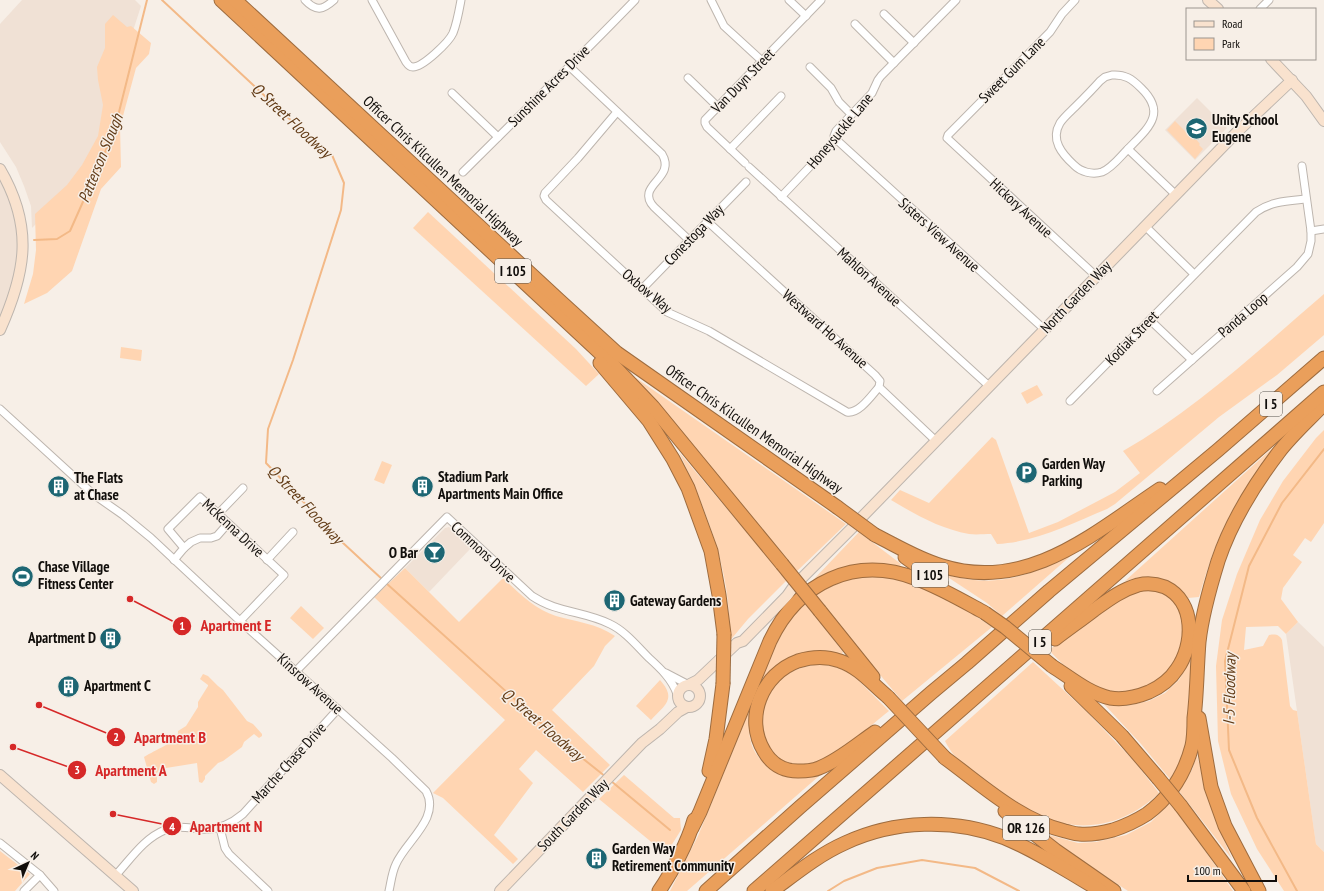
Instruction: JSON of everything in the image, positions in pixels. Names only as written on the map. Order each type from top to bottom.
[{"type":"highway","name":"Officer Chris Kilcullen Memorial Highway","points":[[221,0],[612,364],[653,407],[878,682],[888,697],[945,758],[1023,826],[1114,891]]},
{"type":"highway","name":"Officer Chris Kilcullen Memorial Highway","points":[[236,0],[560,301],[617,352],[1005,627],[1052,666],[1117,731],[1158,778],[1181,806],[1244,891]]},
{"type":"highway","points":[[549,305],[623,389],[649,421],[673,459],[688,488],[711,551],[724,634],[723,684],[716,739],[705,786],[692,828]]},
{"type":"highway","name":"I 5","points":[[706,891],[794,812],[1049,591],[1218,450],[1324,358]]},
{"type":"highway","name":"I 5","points":[[754,891],[1324,392]]},
{"type":"highway","points":[[945,758],[1007,804],[1032,820],[1055,829],[1078,834],[1108,831],[1128,825],[1159,805],[1176,784],[1187,762],[1192,744],[1202,622],[1219,560],[1230,531],[1244,505],[1279,452],[1297,431],[1324,404]]},
{"type":"highway","points":[[876,535],[916,556],[942,566],[960,570],[996,572],[1029,567],[1050,559],[1083,541],[1218,450]]},
{"type":"highway","points":[[659,891],[673,867],[700,812],[773,634],[791,608],[806,593],[826,581],[847,573],[882,570],[917,578],[941,589],[985,613]]},
{"type":"highway","points":[[989,686],[1117,594],[1127,589],[1140,585],[1160,585],[1174,593],[1184,606],[1188,616],[1190,629],[1187,648],[1182,660],[1170,677],[1161,685],[1148,692],[1132,697],[1112,698],[1084,688],[1052,666]]},
{"type":"highway","points":[[888,697],[862,674],[840,661],[822,657],[806,659],[790,664],[776,674],[770,681],[760,699],[755,721],[760,744],[773,763],[782,769],[790,771],[805,771],[819,769],[830,763],[931,693]]},
{"type":"highway","points":[[1196,698],[1211,787],[1225,826],[1259,891]]},
{"type":"highway","points":[[772,891],[827,852],[860,836],[887,829],[935,824],[960,826],[1004,838],[1031,850],[1100,891]]},
{"type":"street","points":[[305,0],[313,7],[320,8],[325,7],[334,0]]},
{"type":"street","points":[[372,0],[406,62],[414,67],[420,65],[442,48],[448,41],[454,30],[461,0]]},
{"type":"street","name":"Sunshine Acres Drive","points":[[463,172],[570,67],[635,0]]},
{"type":"street","points":[[711,0],[724,26],[762,61]]},
{"type":"street","points":[[789,0],[806,16]]},
{"type":"street","name":"Van Duyn Street","points":[[747,165],[705,125],[705,120],[821,0]]},
{"type":"street","name":"Honeysuckle Lane","points":[[781,197],[836,139],[834,136],[835,132],[872,93],[879,78],[956,0]]},
{"type":"street","name":"Sweet Gum Lane","points":[[947,138],[948,135],[1050,32],[1062,14],[1075,0]]},
{"type":"street","points":[[1208,0],[1217,8]]},
{"type":"street","points":[[1261,8],[1269,0]]},
{"type":"street","points":[[884,14],[914,43]]},
{"type":"street","points":[[855,24],[894,62]]},
{"type":"street","points":[[1272,60],[1306,96],[1324,121]]},
{"type":"street","points":[[570,67],[663,157],[666,163],[665,169],[651,188],[649,194],[650,201],[654,207],[689,240]]},
{"type":"street","points":[[810,67],[831,88],[839,102],[851,114]]},
{"type":"street","points":[[1112,75],[1124,76],[1134,81],[1149,96],[1153,105],[1154,114],[1150,124],[1128,149],[1110,167],[1098,173],[1090,173],[1075,166],[1063,153],[1057,142],[1057,130],[1062,121],[1102,79],[1112,75]]},
{"type":"street","points":[[688,78],[718,107]]},
{"type":"street","name":"North Garden Way","points":[[862,517],[1237,132],[1292,80]]},
{"type":"street","points":[[452,93],[498,137]]},
{"type":"street","points":[[730,149],[781,96]]},
{"type":"street","name":"Oxbow Way","points":[[617,112],[578,158],[545,193],[544,196],[667,312],[709,331],[844,411],[850,413],[858,410],[879,388]]},
{"type":"street","name":"Hickory Avenue","points":[[947,138],[1096,276]]},
{"type":"street","name":"Sisters View Avenue","points":[[836,139],[1044,330]]},
{"type":"street","points":[[1128,149],[1176,195]]},
{"type":"street","name":"Mahlon Avenue","points":[[747,165],[990,386]]},
{"type":"street","name":"Panda Loop","points":[[1157,391],[1302,263],[1310,248],[1311,231],[1302,166]]},
{"type":"street","points":[[0,169],[14,197],[24,243],[21,267],[11,305],[0,330]]},
{"type":"street","name":"Conestoga Way","points":[[642,289],[746,182]]},
{"type":"street","name":"Kodiak Street","points":[[1070,401],[1256,212],[1276,202],[1306,199]]},
{"type":"street","name":"Westward Ho Avenue","points":[[707,221],[875,374],[880,381],[879,388],[936,441]]},
{"type":"street","points":[[1145,226],[1194,274]]},
{"type":"street","points":[[1311,231],[1324,229]]},
{"type":"street","points":[[1150,320],[1192,360]]},
{"type":"street","name":"Kinsrow Avenue","points":[[0,409],[94,494],[128,518],[392,758],[426,791],[430,797],[431,808],[425,822],[396,864],[389,891]]},
{"type":"street","points":[[218,514],[243,488]]},
{"type":"street","name":"McKenna Drive","points":[[184,548],[168,529],[200,497],[284,575],[240,621]]},
{"type":"street","name":"Commons Drive","points":[[296,671],[447,517],[532,596],[541,602],[553,608],[589,616],[610,624],[623,632],[661,670],[672,684],[677,696]]},
{"type":"street","points":[[800,580],[853,527]]},
{"type":"street","points":[[174,560],[191,542],[200,538],[211,538],[217,536],[224,528]]},
{"type":"street","points":[[267,560],[293,532]]},
{"type":"street","name":"South Garden Way","points":[[500,891],[646,739],[674,706],[680,688],[698,680],[727,654],[737,643],[739,637],[784,592],[794,586],[787,596],[743,641],[737,643]]},
{"type":"street","points":[[700,694],[704,684],[727,654]]},
{"type":"street","name":"Commons Drive","points":[[661,670],[689,684]]},
{"type":"street","points":[[689,684],[697,687],[700,694]]},
{"type":"street","name":"South Garden Way","points":[[646,739],[660,729],[678,712],[697,704],[700,694]]},
{"type":"street","points":[[677,696],[681,704],[687,707]]},
{"type":"street","name":"Marche Chase Drive","points":[[115,876],[146,843],[157,834],[183,826],[202,829],[220,828],[236,820],[338,709]]},
{"type":"street","points":[[0,775],[133,891]]},
{"type":"street","points":[[220,828],[225,848],[229,854],[268,891]]},
{"type":"street","points":[[0,843],[40,875],[54,891]]},
{"type":"street","points":[[24,891],[40,875]]},
{"type":"shaded area","points":[[22,0],[135,0],[141,6],[131,37],[99,159],[32,228],[31,206],[24,186],[16,167],[0,142],[0,24]]},
{"type":"shaded area","name":"Unity School Eugene","points":[[1197,98],[1227,128],[1195,160],[1165,130]]},
{"type":"shaded area","points":[[0,169],[24,243],[0,330]]},
{"type":"shaded area","points":[[449,527],[471,548],[429,592],[405,568],[445,528]]},
{"type":"shaded area","points":[[1298,622],[1324,647],[1324,852],[1316,844],[1286,634]]},
{"type":"green space","points":[[113,15],[127,27],[131,26],[151,43],[149,54],[136,68],[120,127],[121,167],[101,189],[72,271],[47,293],[24,304],[33,274],[36,250],[35,214],[67,185],[82,165],[98,136],[103,105],[97,67],[105,48],[105,24]]},
{"type":"green space","points":[[1175,121],[1193,139],[1195,138],[1203,149],[1195,159],[1167,130]]},
{"type":"green space","points":[[428,212],[576,349],[599,374],[586,386],[413,228]]},
{"type":"green space","points":[[1324,294],[1324,335],[1277,375],[1219,417],[1115,504],[1107,509],[1040,536],[1012,543],[997,544],[991,534],[969,534],[949,529],[919,516],[891,500],[900,490],[929,503],[992,437],[996,440],[1029,533],[1058,522],[1115,492],[1140,473],[1123,451],[1150,434],[1202,397],[1252,357]]},
{"type":"green space","points":[[121,347],[142,350],[141,361],[120,358]]},
{"type":"green space","points":[[633,378],[636,378],[846,524],[795,573]]},
{"type":"green space","points":[[1037,385],[1043,395],[1027,404],[1021,393]]},
{"type":"green space","points":[[1324,430],[1324,523],[1311,542],[1305,538],[1293,555],[1302,562],[1283,588],[1281,599],[1298,622],[1286,634],[1278,626],[1246,627],[1244,650],[1263,646],[1269,635],[1277,635],[1282,640],[1290,706],[1293,710],[1297,711],[1316,844],[1324,852],[1324,891],[1284,891],[1257,849],[1231,794],[1218,741],[1216,666],[1222,620],[1237,574],[1260,520],[1283,481],[1316,438]]},
{"type":"green space","points":[[1278,443],[1245,488],[1234,507],[1215,547],[1199,597],[1188,598],[1177,586],[1162,579],[1146,577],[1125,581]]},
{"type":"green space","points":[[679,452],[787,580],[748,619],[728,643],[729,615],[727,594],[718,552],[705,511]]},
{"type":"green space","points":[[382,461],[392,465],[384,484],[374,480]]},
{"type":"green space","points":[[859,532],[901,564],[898,568],[874,565],[855,566],[836,571],[815,582],[813,580]]},
{"type":"green space","points":[[1074,553],[1002,616],[987,603],[943,574],[974,580],[1001,580],[1013,578],[1038,570]]},
{"type":"green space","points":[[405,568],[459,622],[503,578],[527,600],[548,613],[601,628],[615,636],[605,646],[594,666],[552,710],[610,765],[583,792],[536,750],[519,769],[533,783],[494,835],[518,859],[513,864],[443,798],[433,793],[505,720],[374,597]]},
{"type":"green space","points":[[864,576],[904,581],[920,586],[952,602],[992,627],[902,701],[813,595],[848,579]]},
{"type":"green space","points":[[1150,588],[1165,592],[1175,601],[1182,616],[1185,635],[1184,643],[1175,663],[1168,671],[1155,681],[1130,692],[1114,693],[1104,691],[1086,683],[1070,671],[1049,650],[1121,596]]},
{"type":"green space","points":[[805,602],[843,652],[841,655],[813,652],[792,656],[780,663],[766,679],[761,676],[780,636],[791,616]]},
{"type":"green space","points":[[301,606],[324,628],[313,639],[290,618]]},
{"type":"green space","points":[[1191,658],[1186,741],[1182,759],[1170,779],[1141,744],[1103,703],[1126,706],[1149,701],[1165,693],[1179,680]]},
{"type":"green space","points":[[1033,662],[1085,710],[1134,761],[1159,793],[1147,803],[1122,818],[1094,825],[1065,824],[1041,817],[1025,808],[965,765],[953,754],[945,741]]},
{"type":"green space","points":[[820,664],[836,667],[852,674],[889,711],[854,740],[825,759],[800,766],[785,762],[774,754],[766,743],[762,718],[765,705],[770,693],[778,682],[788,674],[807,666]]},
{"type":"green space","points":[[203,674],[208,676],[223,690],[247,721],[253,724],[262,736],[259,738],[254,734],[244,742],[242,747],[218,763],[205,776],[202,783],[199,782],[197,763],[160,769],[157,773],[157,782],[154,784],[151,782],[144,757],[175,739],[178,731],[186,726],[198,707],[198,702],[208,686],[200,679]]},
{"type":"green space","points":[[660,680],[668,692],[667,702],[651,720],[636,706]]},
{"type":"green space","points":[[749,711],[751,742],[759,758],[764,763],[774,771],[789,777],[797,778],[819,776],[687,891],[670,891],[698,836]]},
{"type":"green space","points":[[1197,755],[1212,807],[1232,859],[1179,791],[1192,770]]},
{"type":"green space","points":[[624,775],[674,818],[680,818],[681,830],[666,854],[599,799]]},
{"type":"green space","points":[[1171,802],[1233,891],[1128,891],[1081,860],[1046,834],[1078,843],[1096,842],[1126,835],[1151,822]]},
{"type":"green space","points":[[0,851],[30,874],[15,891],[0,891]]},
{"type":"waterway","name":"Patterson Slough","points":[[34,240],[57,239],[70,231],[114,132],[147,0]]},
{"type":"waterway","name":"Q Street Floodway","points":[[162,0],[297,126],[332,155],[344,183],[341,210],[293,360],[268,429],[266,463],[342,542],[383,580]]},
{"type":"waterway","name":"I-5 Floodway","points":[[1297,891],[1257,818],[1229,750],[1225,661],[1249,566],[1282,503],[1324,449]]},
{"type":"waterway","name":"Q Street Floodway","points":[[386,583],[562,742],[606,777]]},
{"type":"waterway","name":"Q Street Floodway","points":[[611,781],[670,830]]},
{"type":"waterway","name":"Q Street Floodway","points":[[828,891],[844,881],[877,868],[922,860],[975,868],[1019,891]]},
{"type":"place","name":"Unity School Eugene","points":[[1196,129]]},
{"type":"place","name":"Garden Way Parking","points":[[1026,473]]},
{"type":"place","name":"Stadium Park Apartments Main Office","points":[[422,486]]},
{"type":"place","name":"The Flats at Chase","points":[[59,487]]},
{"type":"place","name":"O Bar","points":[[434,553]]},
{"type":"place","name":"Chase Village Fitness Center","points":[[23,576]]},
{"type":"place","name":"Apartment E","points":[[130,599]]},
{"type":"place","name":"Gateway Gardens","points":[[614,601]]},
{"type":"place","name":"Apartment D","points":[[111,638]]},
{"type":"place","name":"Apartment C","points":[[69,686]]},
{"type":"place","name":"Apartment B","points":[[39,705]]},
{"type":"place","name":"Apartment A","points":[[13,747]]},
{"type":"place","name":"Apartment N","points":[[113,814]]},
{"type":"place","name":"Garden Way Retirement Community","points":[[596,858]]}]
